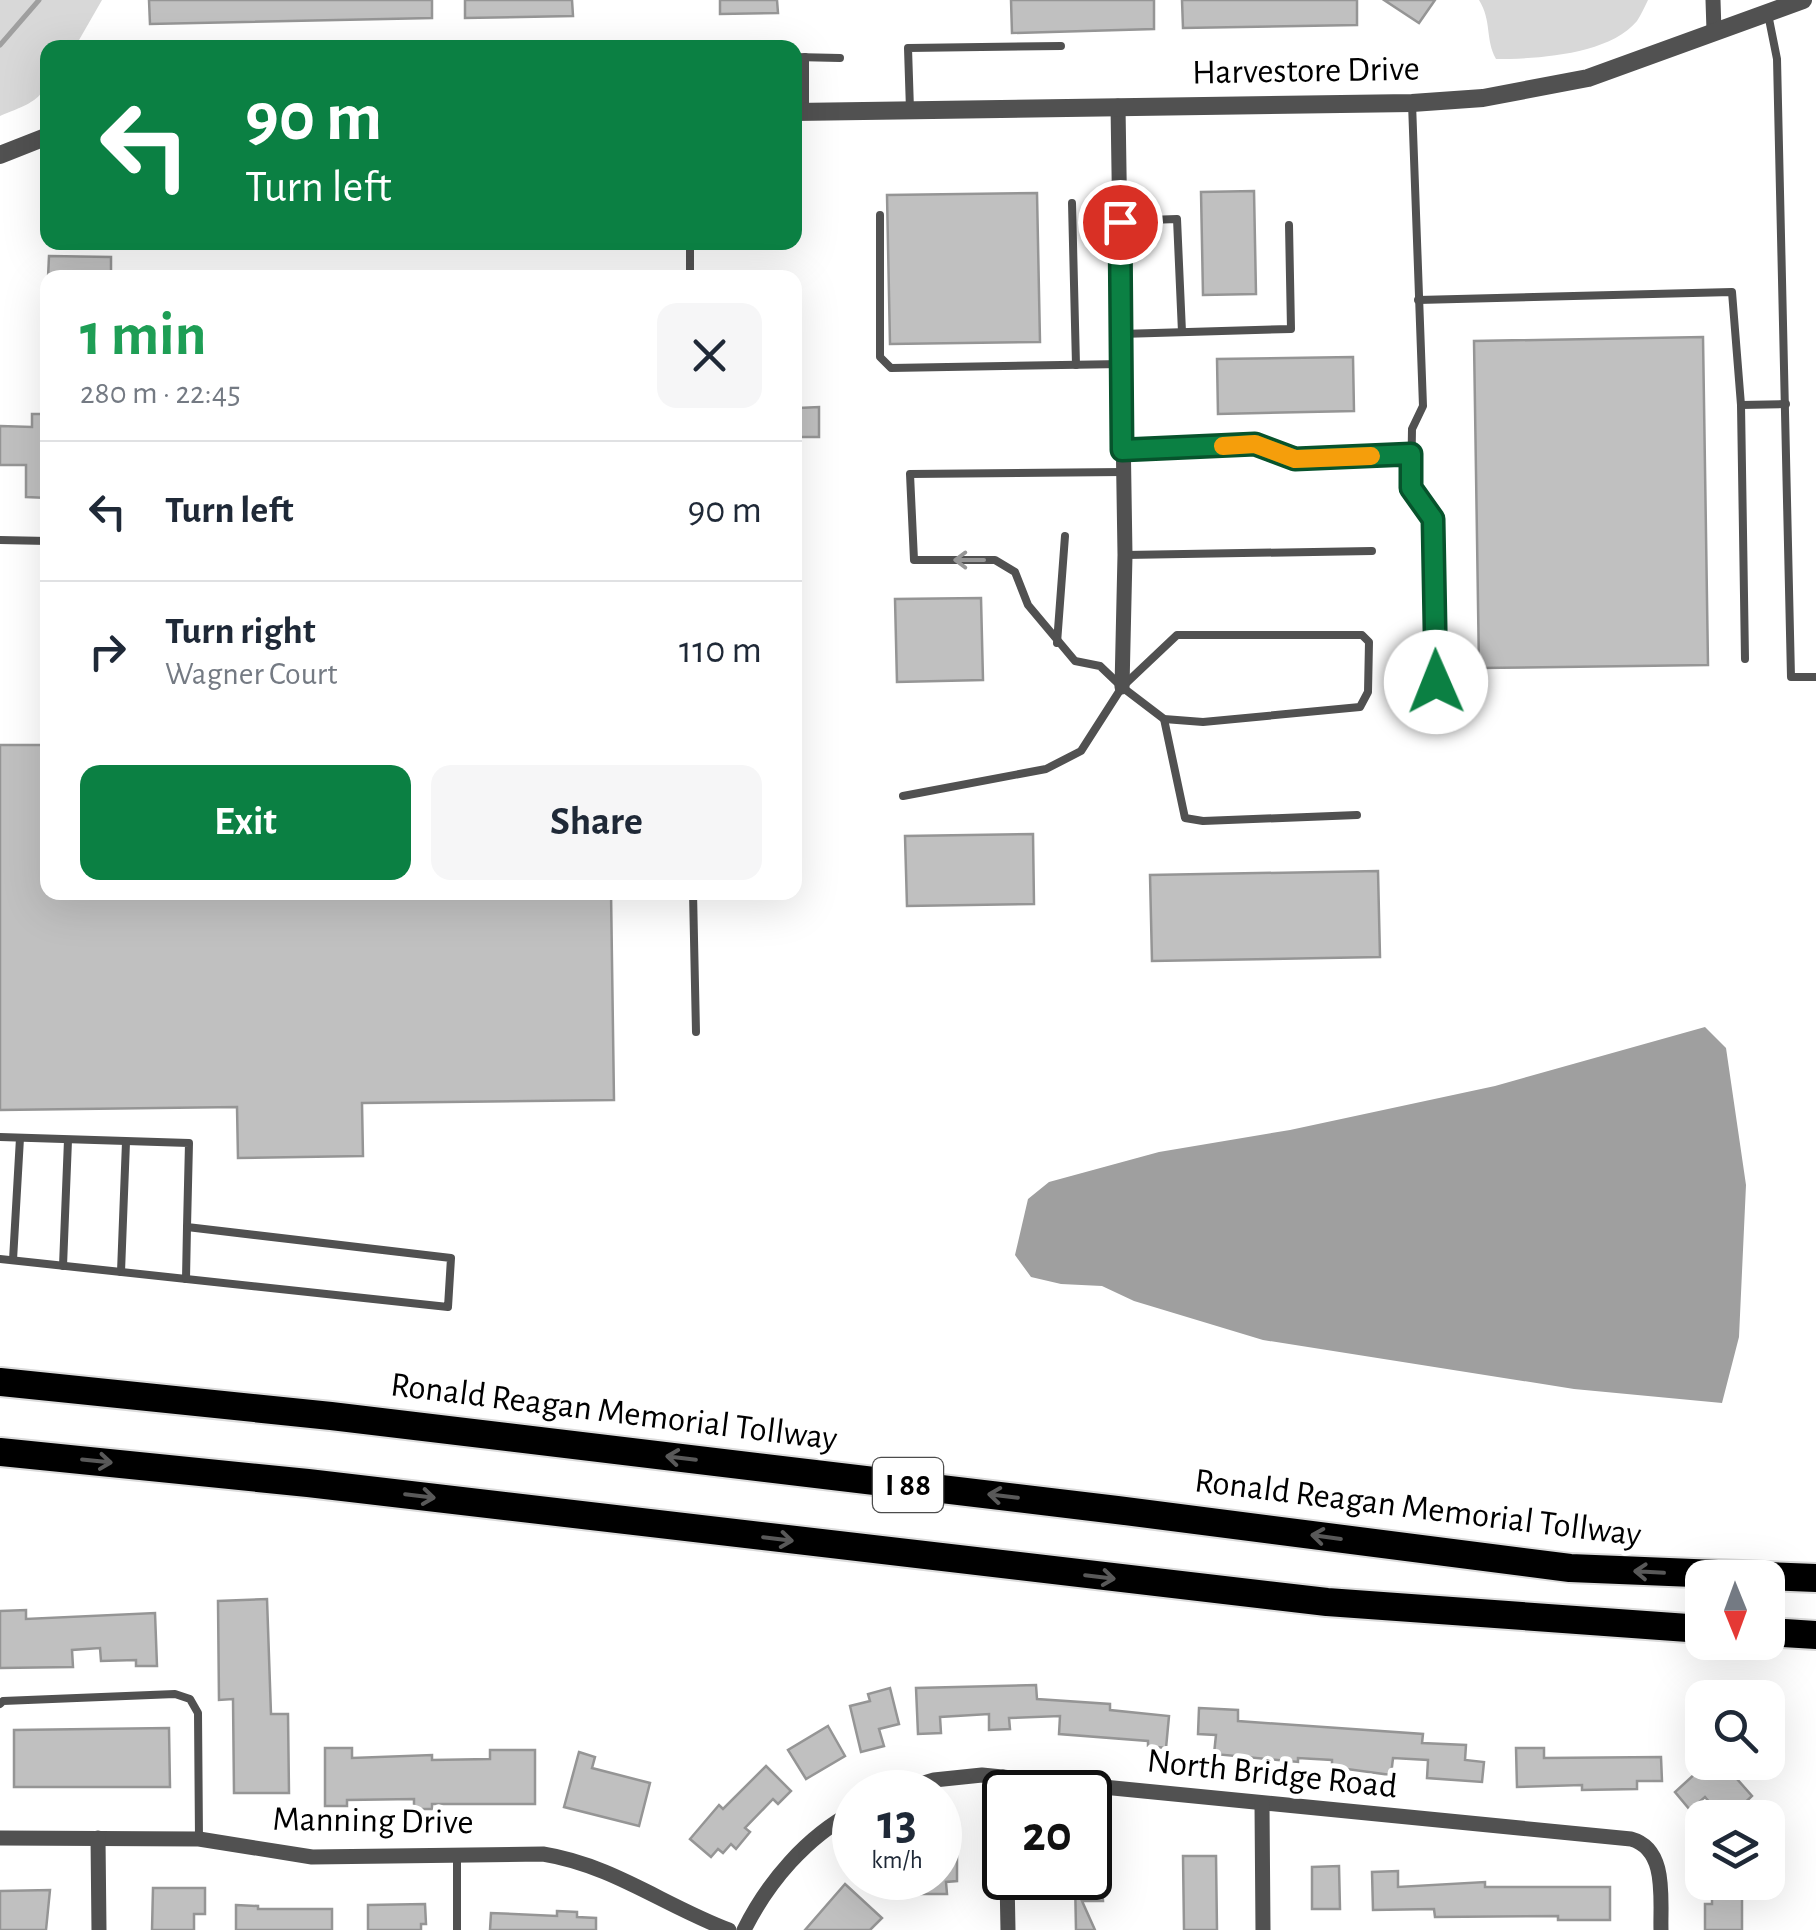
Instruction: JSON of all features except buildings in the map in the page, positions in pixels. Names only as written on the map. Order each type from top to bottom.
[{"type":"highway","name":"Ronald Reagan Memorial Tollway","points":[[0,1382],[331,1416],[1570,1568],[1816,1578]]},
{"type":"highway","name":"I 88","points":[[0,1452],[308,1482],[1327,1602],[1685,1628]]},
{"type":"highway","points":[[1785,1633],[1816,1635]]},
{"type":"street","points":[[1713,0],[1714,32]]},
{"type":"street","name":"Harvestore Drive","points":[[802,112],[1412,103],[1483,98],[1588,78],[1802,0]]},
{"type":"street","points":[[1118,106],[1125,554],[1122,687]]},
{"type":"street","points":[[0,155],[40,139]]},
{"type":"street","name":"North Bridge Road","points":[[1112,1788],[1632,1839],[1645,1845],[1658,1864],[1661,1930]]},
{"type":"street","points":[[1262,1804],[1262,1930]]},
{"type":"street","points":[[744,1930],[760,1898],[810,1843],[832,1827]]},
{"type":"street","name":"Manning Drive","points":[[0,1838],[199,1839],[312,1857],[543,1854],[574,1859],[633,1883],[729,1930]]},
{"type":"street","points":[[98,1838],[99,1930]]},
{"type":"street","points":[[1007,1900],[1008,1930]]},
{"type":"lane","points":[[1768,14],[1777,59],[1791,677],[1816,677]]},
{"type":"lane","points":[[910,110],[908,48],[1061,46]]},
{"type":"lane","points":[[802,57],[840,58]]},
{"type":"lane","points":[[1412,103],[1423,406],[1412,430],[1411,488],[1433,519],[1436,682]]},
{"type":"lane","points":[[1072,204],[1076,365]]},
{"type":"lane","points":[[880,216],[880,357],[891,368],[1122,364]]},
{"type":"lane","points":[[1120,222],[1178,219],[1182,332]]},
{"type":"lane","points":[[1121,334],[1290,329],[1289,225]]},
{"type":"lane","points":[[1418,300],[1732,292],[1741,405],[1745,659]]},
{"type":"lane","points":[[1741,405],[1786,404]]},
{"type":"lane","points":[[1122,450],[1255,444],[1295,459],[1411,454]]},
{"type":"lane","points":[[903,796],[1046,769],[1081,751],[1122,687],[1178,635],[1362,635],[1369,642],[1368,692],[1360,707],[1203,722],[1164,719],[1122,687],[1100,666],[1075,662],[1028,604],[1015,572],[995,560],[914,560],[910,474],[1123,472]]},
{"type":"lane","points":[[1057,643],[1065,536]]},
{"type":"lane","points":[[0,540],[40,541]]},
{"type":"lane","points":[[1125,554],[1372,550]]},
{"type":"lane","points":[[1164,719],[1186,818],[1203,822],[1357,814]]},
{"type":"lane","points":[[693,900],[696,1032]]},
{"type":"lane","points":[[0,1137],[189,1143],[186,1279]]},
{"type":"lane","points":[[13,1260],[20,1138]]},
{"type":"lane","points":[[62,1266],[68,1140]]},
{"type":"lane","points":[[121,1272],[126,1142]]},
{"type":"lane","points":[[0,1259],[448,1308],[451,1258],[187,1227]]},
{"type":"lane","points":[[0,1704],[175,1694],[190,1698],[198,1713],[199,1839]]},
{"type":"lane","points":[[458,1854],[458,1930]]},
{"type":"shaded area","points":[[0,0],[102,0],[79,40],[40,40],[40,95],[0,116]]},
{"type":"shaded area","points":[[1479,0],[1648,0],[1637,21],[1625,32],[1591,48],[1551,56],[1496,59]]},
{"type":"shaded area","points":[[1705,1027],[1726,1048],[1746,1185],[1739,1337],[1722,1403],[1574,1389],[1263,1340],[1134,1301],[1102,1286],[1061,1284],[1031,1277],[1015,1255],[1028,1199],[1049,1182],[1159,1152],[1290,1130],[1495,1086]]},
{"type":"waterway","points":[[0,45],[39,0]]},
{"type":"slow traffic","points":[[1223,446],[1255,444],[1295,459],[1371,456]]},
{"type":"route","points":[[1120,222],[1122,450],[1255,444],[1295,459],[1411,454],[1411,488],[1433,519],[1436,682]]}]
